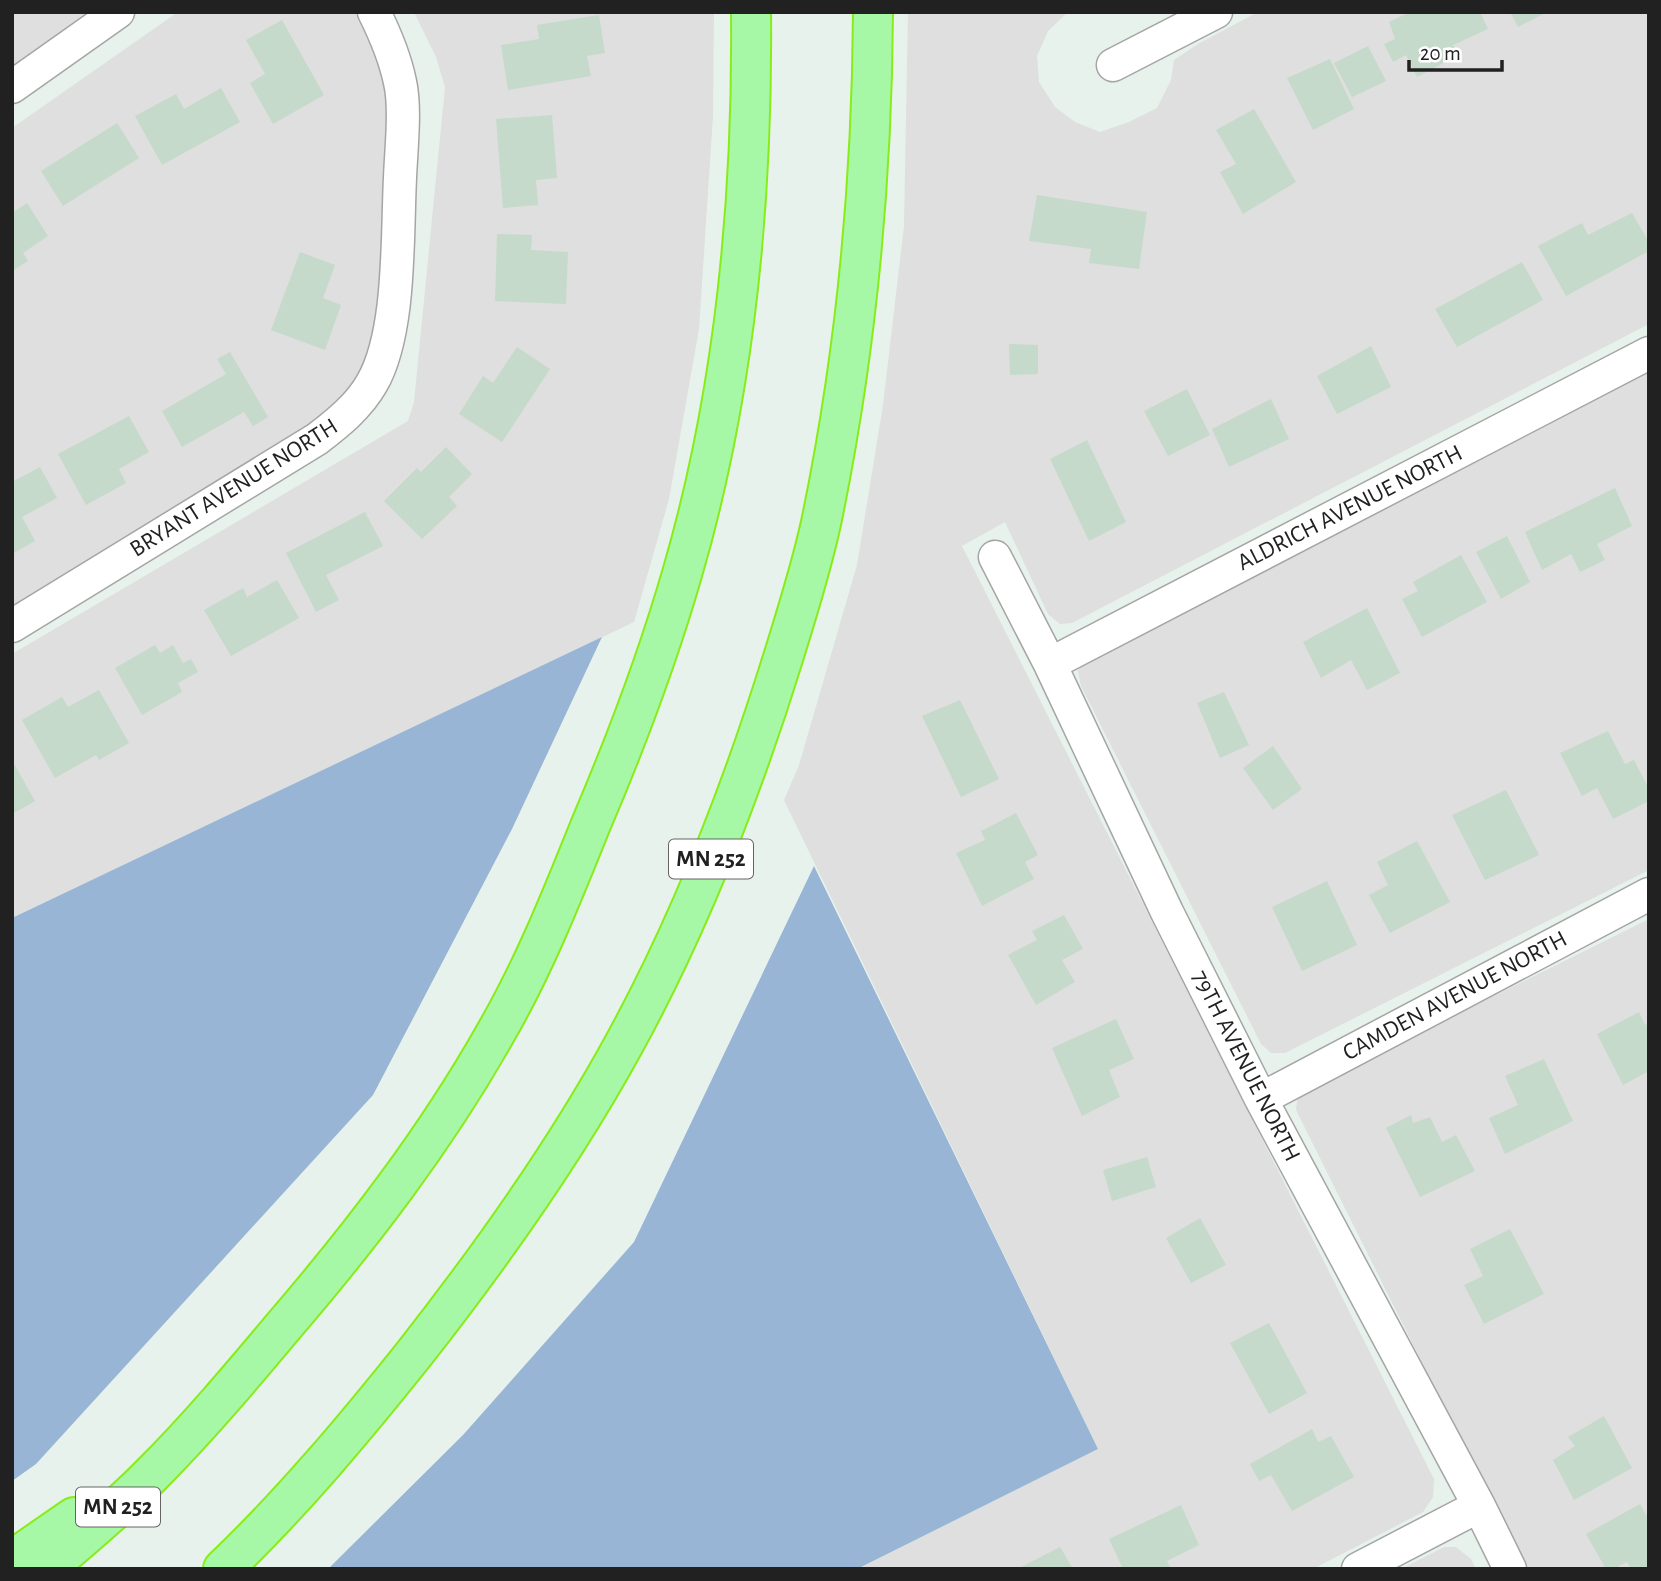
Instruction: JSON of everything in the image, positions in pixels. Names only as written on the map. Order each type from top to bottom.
[{"type":"highway","name":"MN 252","points":[[46,1569],[113,1512],[185,1440],[357,1240],[459,1094],[524,981],[562,900],[654,664],[682,574],[715,438],[743,244],[751,12]]},
{"type":"highway","name":"MN 252","points":[[223,1569],[369,1410],[460,1295],[519,1214],[589,1105],[626,1040],[707,869],[769,707],[797,615],[820,526],[839,433],[862,253],[870,134],[873,12]]},
{"type":"highway","points":[[12,1560],[185,1440]]},
{"type":"street","points":[[12,87],[118,12]]},
{"type":"street","name":"BRYANT AVENUE NORTH","points":[[12,626],[317,439],[349,414],[372,383],[387,346],[393,306],[402,134],[401,84],[374,12]]},
{"type":"street","points":[[1113,65],[1216,12]]},
{"type":"street","name":"ALDRICH AVENUE NORTH","points":[[1050,664],[1649,353]]},
{"type":"street","name":"79TH AVENUE NORTH","points":[[995,557],[1050,664],[1167,912],[1261,1098],[1510,1569]]},
{"type":"street","name":"CAMDEN AVENUE NORTH","points":[[1261,1098],[1649,894]]},
{"type":"street","points":[[1358,1569],[1479,1506]]},
{"type":"shaded area","points":[[12,12],[103,12],[12,76]]},
{"type":"shaded area","points":[[178,12],[363,12],[392,70],[379,359],[342,410],[12,609],[12,128]]},
{"type":"shaded area","points":[[414,12],[714,12],[713,116],[699,329],[669,499],[634,622],[12,918],[12,654],[408,421],[414,402],[445,87],[436,57]]},
{"type":"shaded area","points":[[908,12],[1068,12],[1048,31],[1037,56],[1039,82],[1055,107],[1075,122],[1100,132],[1157,108],[1171,80],[1174,60],[1258,12],[1649,12],[1649,324],[1072,623],[1060,624],[1048,614],[1005,522],[962,546],[1434,1479],[1433,1497],[1423,1512],[1313,1569],[857,1569],[1098,1449],[784,800],[799,765],[857,565],[883,405],[904,226]]},
{"type":"shaded area","points":[[1649,370],[1649,870],[1285,1053],[1271,1053],[1261,1044],[1081,686],[1078,671],[1084,662]]},
{"type":"shaded area","points":[[602,637],[512,829],[373,1095],[36,1464],[12,1481],[12,918]]},
{"type":"shaded area","points":[[814,866],[1098,1449],[857,1569],[328,1569],[463,1435],[634,1242]]},
{"type":"shaded area","points":[[1649,919],[1649,1569],[1525,1569],[1296,1110],[1298,1095]]},
{"type":"shaded area","points":[[1444,1547],[1456,1547],[1471,1559],[1476,1569],[1401,1569]]},
{"type":"building","points":[[1410,12],[1480,12],[1488,29],[1453,45],[1457,56],[1417,77],[1406,55],[1393,62],[1384,44],[1395,39],[1389,22]]},
{"type":"building","points":[[1510,12],[1547,12],[1518,27]]},
{"type":"building","points":[[599,15],[605,53],[587,56],[591,76],[508,90],[501,45],[539,39],[537,25]]},
{"type":"building","points":[[282,20],[324,95],[273,124],[250,83],[265,74],[246,40]]},
{"type":"building","points":[[1368,46],[1386,81],[1352,97],[1334,63]]},
{"type":"building","points":[[1330,59],[1354,109],[1313,130],[1287,78]]},
{"type":"building","points":[[221,88],[240,122],[162,165],[135,116],[176,94],[184,109]]},
{"type":"building","points":[[1254,109],[1296,182],[1243,214],[1220,172],[1236,164],[1216,130]]},
{"type":"building","points":[[552,115],[557,178],[536,180],[538,205],[503,208],[496,119]]},
{"type":"building","points":[[117,123],[139,158],[63,206],[41,171]]},
{"type":"building","points":[[1037,195],[1147,212],[1139,269],[1089,263],[1091,249],[1029,241]]},
{"type":"building","points":[[27,203],[48,236],[23,253],[28,261],[12,271],[12,213]]},
{"type":"building","points":[[1632,213],[1649,242],[1649,251],[1566,296],[1538,246],[1582,223],[1588,235]]},
{"type":"building","points":[[497,234],[532,235],[531,250],[568,252],[566,304],[495,301]]},
{"type":"building","points":[[300,252],[335,265],[323,298],[341,305],[325,350],[271,330]]},
{"type":"building","points":[[1522,262],[1543,300],[1457,347],[1435,309]]},
{"type":"building","points":[[1009,344],[1038,345],[1038,374],[1010,375]]},
{"type":"building","points":[[1371,346],[1391,387],[1337,414],[1317,376]]},
{"type":"building","points":[[517,347],[550,369],[502,442],[459,414],[483,376],[493,383]]},
{"type":"building","points":[[230,352],[268,417],[253,426],[244,412],[182,447],[162,411],[226,374],[217,359]]},
{"type":"building","points":[[1187,389],[1210,435],[1168,456],[1144,411]]},
{"type":"building","points":[[1271,399],[1289,439],[1229,467],[1212,429]]},
{"type":"building","points":[[129,416],[149,452],[119,469],[126,483],[86,505],[58,454]]},
{"type":"building","points":[[1087,440],[1126,522],[1089,541],[1050,459]]},
{"type":"building","points":[[446,447],[472,474],[449,497],[457,506],[422,539],[384,501],[417,468],[421,472]]},
{"type":"building","points":[[40,467],[57,498],[22,517],[35,541],[12,554],[12,482]]},
{"type":"building","points":[[1615,488],[1632,526],[1597,544],[1605,560],[1580,572],[1571,554],[1542,570],[1525,532]]},
{"type":"building","points":[[365,512],[383,546],[326,575],[339,600],[316,612],[286,553]]},
{"type":"building","points":[[1507,536],[1530,582],[1501,599],[1476,552]]},
{"type":"building","points":[[1461,555],[1487,602],[1422,637],[1402,599],[1418,591],[1413,582]]},
{"type":"building","points":[[277,580],[299,618],[231,656],[204,610],[243,588],[247,597]]},
{"type":"building","points":[[1367,608],[1400,673],[1367,690],[1351,660],[1321,678],[1303,642]]},
{"type":"building","points":[[155,645],[160,653],[173,645],[183,663],[191,659],[198,672],[178,683],[182,692],[142,715],[115,668]]},
{"type":"building","points":[[99,690],[129,743],[99,760],[96,755],[55,778],[22,720],[62,697],[68,707]]},
{"type":"building","points":[[1224,692],[1249,745],[1220,758],[1197,703]]},
{"type":"building","points":[[960,700],[999,779],[961,797],[922,716]]},
{"type":"building","points":[[1608,731],[1625,764],[1634,760],[1649,789],[1649,801],[1613,819],[1597,788],[1582,796],[1560,753]]},
{"type":"building","points":[[1273,746],[1302,789],[1273,810],[1243,768]]},
{"type":"building","points":[[12,760],[35,801],[12,814]]},
{"type":"building","points":[[1506,790],[1539,855],[1485,880],[1452,815]]},
{"type":"building","points":[[1016,813],[1038,855],[1025,862],[1034,879],[982,906],[956,853],[985,840],[981,831]]},
{"type":"building","points":[[1417,841],[1450,902],[1390,933],[1369,895],[1388,885],[1377,862]]},
{"type":"building","points":[[1327,881],[1357,945],[1302,971],[1272,907]]},
{"type":"building","points":[[1064,915],[1083,949],[1062,960],[1075,982],[1036,1005],[1008,955],[1037,940],[1032,931]]},
{"type":"building","points":[[1639,1012],[1645,1025],[1649,1023],[1649,1071],[1623,1085],[1597,1034]]},
{"type":"building","points":[[1116,1019],[1134,1059],[1109,1070],[1120,1097],[1082,1116],[1052,1048]]},
{"type":"building","points":[[1544,1059],[1573,1121],[1505,1154],[1489,1118],[1518,1105],[1505,1076]]},
{"type":"building","points":[[1411,1115],[1413,1123],[1430,1117],[1442,1142],[1456,1135],[1475,1171],[1420,1197],[1386,1128]]},
{"type":"building","points":[[1147,1157],[1156,1187],[1112,1201],[1103,1170]]},
{"type":"building","points":[[1200,1218],[1226,1265],[1191,1283],[1166,1238]]},
{"type":"building","points":[[1510,1229],[1544,1294],[1484,1324],[1464,1285],[1483,1276],[1470,1249]]},
{"type":"building","points":[[1269,1323],[1307,1393],[1269,1414],[1230,1343]]},
{"type":"building","points":[[1604,1416],[1632,1468],[1574,1500],[1553,1460],[1575,1446],[1568,1437]]},
{"type":"building","points":[[1312,1429],[1318,1442],[1331,1436],[1354,1477],[1292,1511],[1271,1475],[1259,1481],[1250,1464]]},
{"type":"building","points":[[1640,1504],[1649,1520],[1649,1569],[1631,1569],[1627,1562],[1613,1569],[1606,1569],[1586,1534]]},
{"type":"building","points":[[1181,1505],[1199,1545],[1167,1561],[1171,1569],[1123,1569],[1109,1539]]},
{"type":"building","points":[[1060,1547],[1073,1569],[1017,1569]]}]
